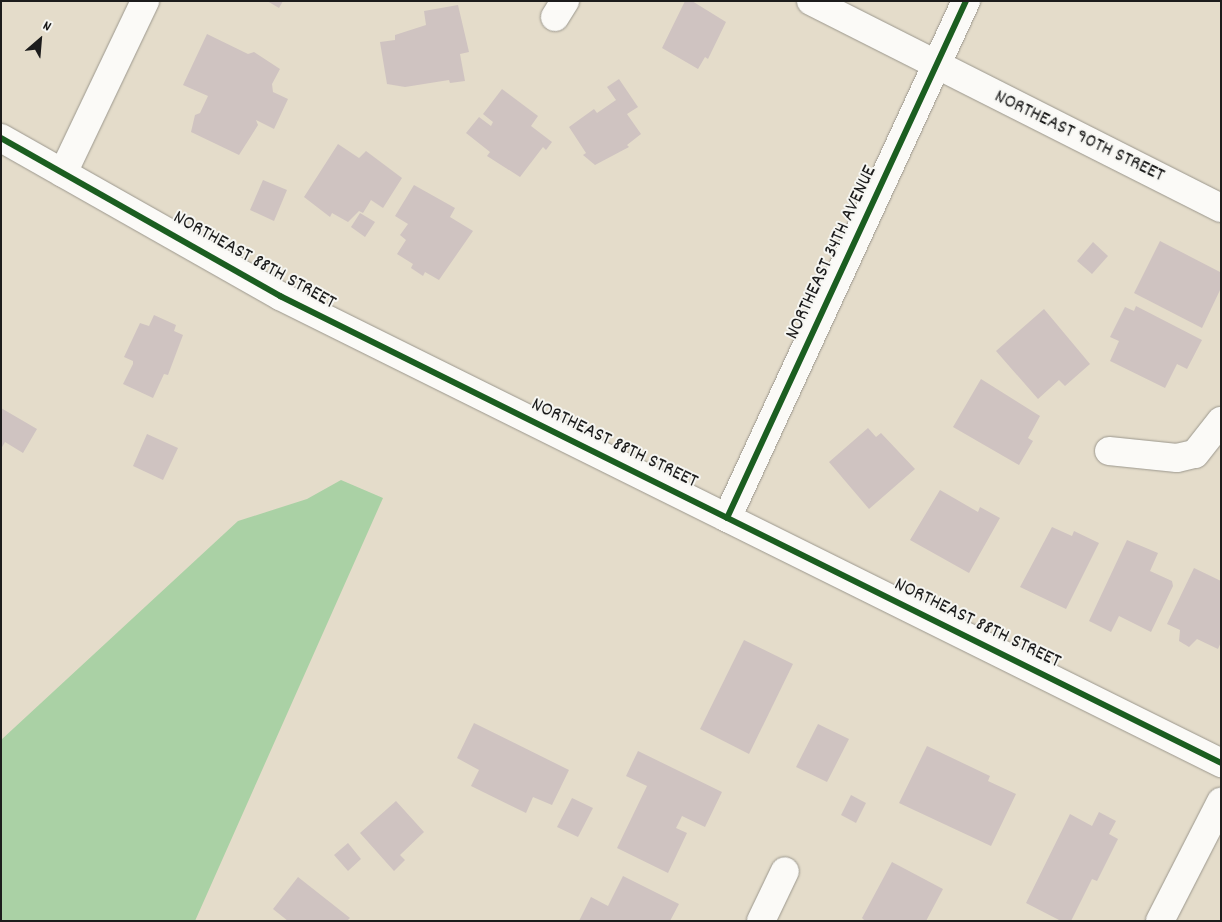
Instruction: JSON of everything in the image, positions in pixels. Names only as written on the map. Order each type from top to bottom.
[{"type":"street","points":[[63,173],[145,1]]},
{"type":"street","name":"NORTHEAST 90TH STREET","points":[[811,1],[936,67],[1221,208]]},
{"type":"street","name":"NORTHEAST 34TH AVENUE","points":[[726,518],[966,1]]},
{"type":"street","name":"NORTHEAST 88TH STREET","points":[[1,138],[280,296],[1221,764]]},
{"type":"street","points":[[1109,452],[1177,458],[1196,454],[1221,421]]},
{"type":"street","points":[[1160,921],[1221,802]]},
{"type":"street","points":[[761,921],[786,871]]},
{"type":"green space","points":[[341,480],[383,498],[195,921],[1,921],[1,740],[238,521],[307,499]]},
{"type":"building","points":[[267,1],[283,1],[279,8]]},
{"type":"building","points":[[685,1],[692,1],[726,22],[708,59],[705,57],[698,69],[662,48]]},
{"type":"building","points":[[458,5],[469,52],[460,54],[465,81],[450,83],[449,80],[405,87],[387,84],[380,42],[395,40],[395,35],[426,25],[424,11]]},
{"type":"building","points":[[207,34],[248,54],[254,52],[280,69],[272,84],[273,92],[288,99],[274,129],[256,120],[258,125],[239,155],[191,132],[195,115],[200,113],[208,96],[183,85]]},
{"type":"building","points":[[619,79],[638,107],[627,114],[641,134],[627,145],[629,147],[595,165],[583,155],[586,153],[569,127],[594,109],[597,113],[616,100],[607,87]]},
{"type":"building","points":[[502,89],[538,116],[531,126],[552,142],[546,150],[543,147],[520,177],[487,156],[490,152],[466,133],[479,117],[491,126],[493,122],[483,114]]},
{"type":"building","points":[[338,144],[359,158],[366,151],[402,178],[383,208],[371,200],[363,213],[359,211],[348,222],[332,213],[330,217],[304,197]]},
{"type":"building","points":[[263,180],[287,190],[274,221],[250,210]]},
{"type":"building","points":[[414,185],[455,208],[450,217],[473,231],[439,280],[425,272],[423,276],[411,268],[413,264],[397,254],[406,240],[400,235],[408,224],[395,216]]},
{"type":"building","points":[[360,213],[375,222],[365,237],[351,227]]},
{"type":"building","points":[[1160,241],[1220,272],[1221,288],[1202,328],[1134,293]]},
{"type":"building","points":[[1093,242],[1108,256],[1092,274],[1077,261]]},
{"type":"building","points":[[1136,306],[1202,340],[1187,369],[1177,364],[1165,388],[1110,361],[1119,341],[1110,337],[1125,307],[1134,311]]},
{"type":"building","points":[[1044,309],[1090,364],[1065,386],[1059,380],[1038,399],[996,351]]},
{"type":"building","points":[[154,315],[176,325],[174,331],[183,335],[168,375],[164,374],[153,398],[123,384],[133,364],[133,361],[124,357],[140,323],[149,326]]},
{"type":"building","points":[[981,379],[1040,416],[1028,438],[1033,441],[1019,465],[953,427]]},
{"type":"building","points":[[1,408],[37,429],[23,453],[5,442],[1,449]]},
{"type":"building","points":[[868,428],[876,437],[881,433],[915,469],[869,509],[829,462]]},
{"type":"building","points":[[147,434],[178,448],[163,480],[133,466]]},
{"type":"building","points":[[940,490],[978,512],[980,507],[1000,518],[969,573],[910,540]]},
{"type":"building","points":[[1052,527],[1072,536],[1074,531],[1099,543],[1066,609],[1020,587]]},
{"type":"building","points":[[1127,540],[1158,553],[1150,571],[1172,581],[1173,586],[1151,632],[1119,616],[1111,632],[1089,621]]},
{"type":"building","points":[[1194,568],[1221,581],[1221,642],[1218,649],[1197,639],[1189,647],[1179,641],[1180,630],[1167,624]]},
{"type":"building","points":[[744,640],[793,664],[749,754],[700,729]]},
{"type":"building","points":[[474,723],[569,770],[552,805],[533,797],[526,813],[471,786],[479,770],[457,758]]},
{"type":"building","points":[[818,724],[849,739],[827,782],[796,767]]},
{"type":"building","points":[[927,746],[990,776],[988,781],[1016,794],[991,846],[899,803]]},
{"type":"building","points":[[638,751],[722,792],[705,827],[682,816],[676,828],[687,833],[668,873],[617,848],[647,786],[626,776]]},
{"type":"building","points":[[851,795],[866,803],[856,823],[841,815]]},
{"type":"building","points":[[572,798],[593,808],[578,837],[557,827]]},
{"type":"building","points":[[396,801],[424,832],[400,855],[405,860],[394,871],[360,833]]},
{"type":"building","points":[[1099,812],[1116,821],[1109,834],[1118,839],[1097,881],[1092,879],[1071,921],[1061,921],[1026,903],[1070,814],[1092,826]]},
{"type":"building","points":[[348,843],[361,859],[348,871],[334,855]]},
{"type":"building","points":[[892,862],[943,889],[926,921],[865,921],[862,918]]},
{"type":"building","points":[[623,876],[679,904],[670,921],[579,921],[591,897],[608,906]]},
{"type":"building","points":[[298,877],[350,918],[347,921],[288,921],[273,909]]},
{"type":"cycle path","points":[[727,518],[966,1]]},
{"type":"cycle path","points":[[1,138],[280,296],[1221,763]]}]
